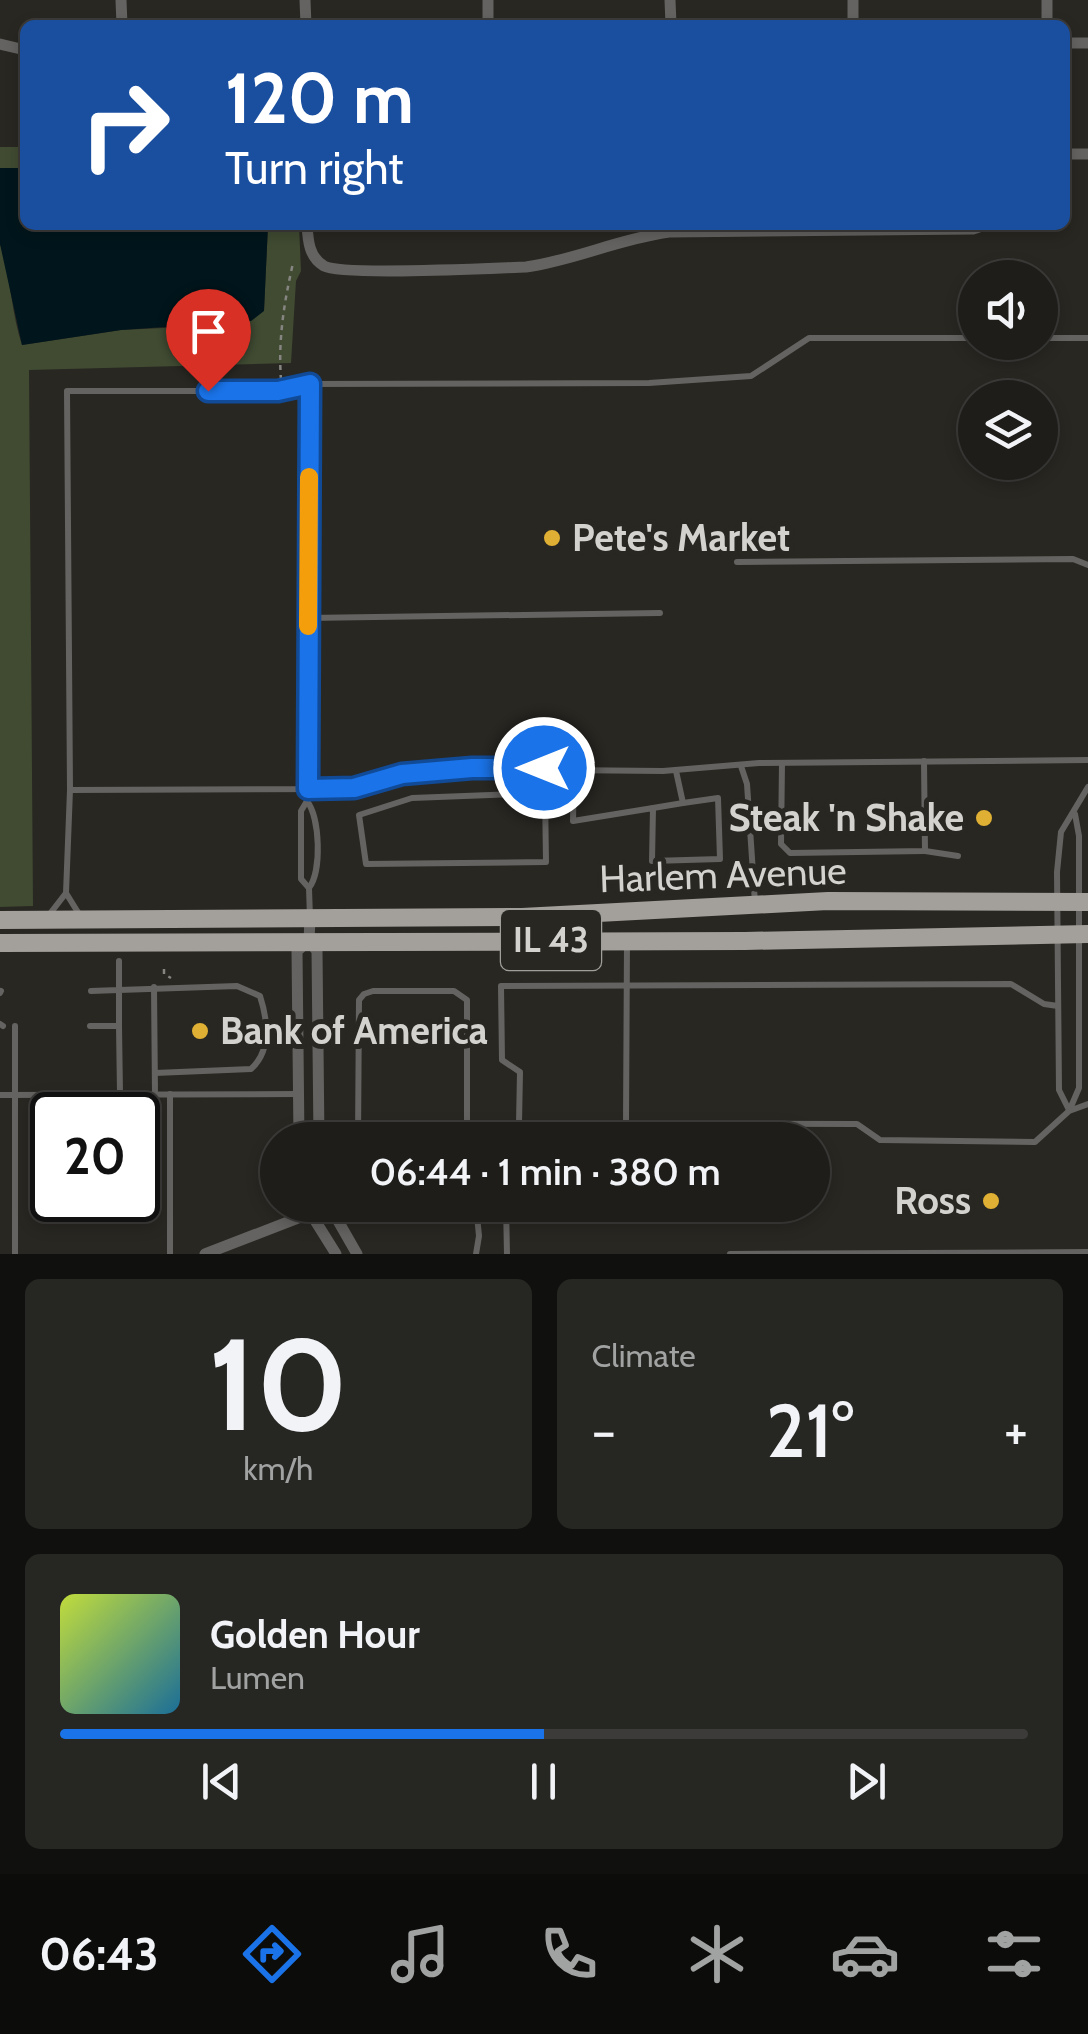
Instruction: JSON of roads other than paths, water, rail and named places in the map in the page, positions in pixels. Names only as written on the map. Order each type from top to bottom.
[{"type":"main road","name":"Harlem Avenue","points":[[0,920],[522,916],[755,904],[1082,902]]},
{"type":"main road","name":"Harlem Avenue","points":[[0,943],[1083,934]]},
{"type":"street","points":[[308,230],[310,252],[335,269],[526,267],[550,264],[630,237],[669,232],[872,230]]},
{"type":"street","points":[[310,918],[309,941],[317,951],[319,1122]]},
{"type":"street","points":[[300,1122],[297,951],[309,941]]},
{"type":"street","points":[[206,1254],[235,1249],[286,1222]]},
{"type":"street","points":[[318,1222],[336,1254]]},
{"type":"street","points":[[339,1222],[356,1254]]},
{"type":"lane","points":[[82,919],[66,894],[70,790],[67,391],[282,390],[310,384],[650,383],[751,376],[809,338],[958,338]]},
{"type":"lane","points":[[1058,338],[1088,338]]},
{"type":"lane","points":[[310,384],[308,789],[301,811],[301,880],[308,888],[310,918]]},
{"type":"lane","points":[[738,562],[1073,559],[1088,566]]},
{"type":"lane","points":[[308,618],[660,613]]},
{"type":"lane","points":[[70,790],[354,788],[402,774],[472,768],[676,770],[782,763],[1088,760]]},
{"type":"lane","points":[[924,761],[925,851]]},
{"type":"lane","points":[[782,763],[784,851],[925,851],[958,856]]},
{"type":"lane","points":[[741,766],[747,784],[755,904]]},
{"type":"lane","points":[[574,770],[573,821],[682,803],[718,798],[720,859],[652,860],[653,808]]},
{"type":"lane","points":[[676,770],[682,803]]},
{"type":"lane","points":[[1069,1111],[1059,1090],[1056,902],[1061,832],[1088,787]]},
{"type":"lane","points":[[546,792],[546,862],[366,864],[359,815],[412,798],[473,794],[546,792]]},
{"type":"lane","points":[[307,801],[314,811],[316,878],[308,888]]},
{"type":"lane","points":[[1069,1111],[1079,1088],[1083,985],[1078,958],[1083,934],[1075,813]]},
{"type":"lane","points":[[45,920],[66,894]]},
{"type":"lane","points":[[626,1122],[627,940]]},
{"type":"lane","points":[[105,942],[119,960]]},
{"type":"lane","points":[[120,1092],[119,960],[133,942]]},
{"type":"lane","points":[[519,1122],[520,1072],[502,1060],[502,986],[1011,984],[1044,1004],[1058,1006]]},
{"type":"lane","points":[[91,991],[238,986],[260,996],[265,1011],[265,1050],[252,1070],[156,1073]]},
{"type":"lane","points":[[154,988],[156,1092]]},
{"type":"lane","points":[[358,1122],[359,1000],[373,991],[389,991],[454,992],[467,1000],[467,1122]]},
{"type":"lane","points":[[15,1026],[16,1254]]},
{"type":"lane","points":[[90,1026],[119,1026]]},
{"type":"lane","points":[[160,1094],[299,1088],[318,1081]]},
{"type":"lane","points":[[170,1094],[170,1254]]},
{"type":"lane","points":[[0,1095],[30,1095]]},
{"type":"lane","points":[[830,1124],[857,1124],[880,1140],[1035,1142],[1069,1111],[1088,1104]]},
{"type":"lane","points":[[476,1222],[476,1254]]},
{"type":"lane","points":[[506,1222],[507,1254]]},
{"type":"lane","points":[[730,1254],[1088,1252]]},
{"type":"water","points":[[0,168],[20,168],[20,230],[268,230],[264,311],[251,321],[121,330],[22,345],[0,244]]},
{"type":"place","name":"Pete's Market","points":[[552,538]]},
{"type":"place","name":"Steak 'n Shake","points":[[984,818]]},
{"type":"place","name":"Bank of America","points":[[200,1031]]},
{"type":"place","name":"Ross","points":[[991,1201]]}]
